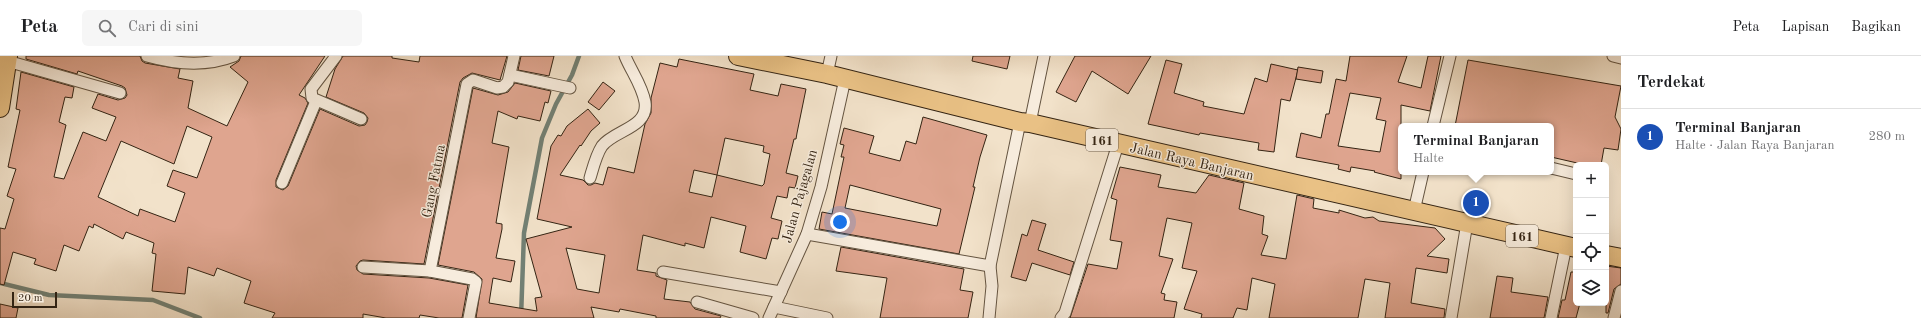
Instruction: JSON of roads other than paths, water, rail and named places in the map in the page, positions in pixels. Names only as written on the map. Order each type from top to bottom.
[{"type":"main road","name":"Jalan Raya Banjaran","points":[[738,56],[827,74],[1025,123],[1573,246]]},
{"type":"main road","points":[[0,108],[8,58]]},
{"type":"main road","points":[[1609,256],[1621,258]]},
{"type":"street","points":[[147,56],[181,63],[204,64],[224,60],[234,56]]},
{"type":"street","points":[[336,56],[311,89],[312,98],[361,119]]},
{"type":"street","points":[[514,56],[510,76],[570,88]]},
{"type":"street","points":[[590,178],[602,147],[610,138],[631,127],[640,119],[645,107],[641,88],[630,69],[625,56]]},
{"type":"street","points":[[827,74],[831,56]]},
{"type":"street","points":[[989,318],[992,286],[990,266],[1025,123],[1044,56]]},
{"type":"street","points":[[1434,123],[1450,56]]},
{"type":"street","points":[[1613,56],[1621,58]]},
{"type":"street","points":[[8,58],[120,93]]},
{"type":"street","name":"Gang Fatma","points":[[430,271],[467,84],[473,80],[497,88],[503,87],[508,82],[510,76]]},
{"type":"street","name":"Jalan Pajagalan","points":[[769,318],[807,234],[821,188],[844,79]]},
{"type":"street","points":[[282,183],[316,101]]},
{"type":"street","points":[[1061,318],[1065,314],[1118,144]]},
{"type":"street","points":[[1554,169],[1573,173]]},
{"type":"street","points":[[1414,211],[1422,175]]},
{"type":"street","points":[[1451,318],[1467,223]]},
{"type":"street","points":[[807,234],[990,266]]},
{"type":"street","points":[[1551,318],[1573,246]]},
{"type":"street","points":[[363,267],[430,271],[474,280],[476,282],[469,318]]},
{"type":"street","points":[[663,272],[781,292]]},
{"type":"street","points":[[1614,318],[1621,291]]},
{"type":"street","points":[[697,302],[753,318]]},
{"type":"street","points":[[774,307],[827,318]]},
{"type":"waterway","points":[[521,318],[524,233],[542,138],[556,104],[572,75],[579,56]]},
{"type":"waterway","points":[[0,283],[49,295],[153,300],[200,318]]},
{"type":"place","name":"Terminal Banjaran","points":[[1476,203]]}]
